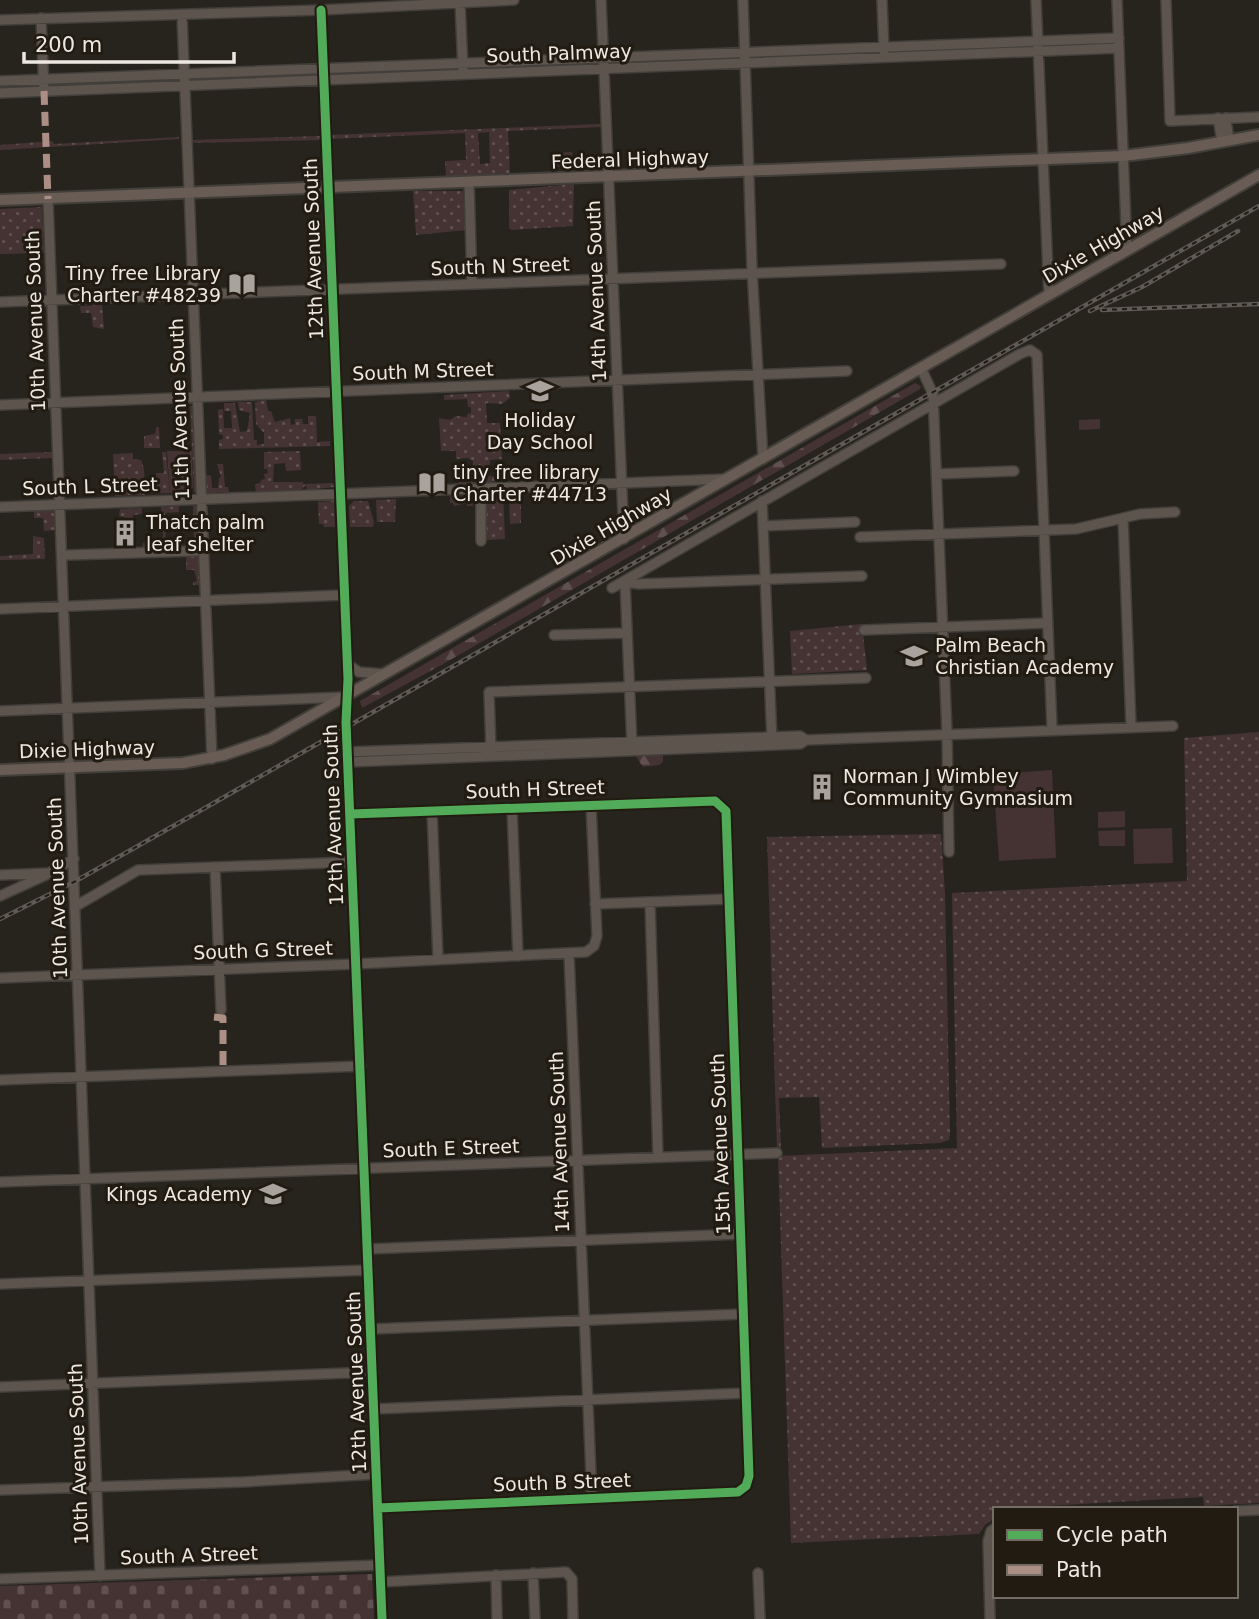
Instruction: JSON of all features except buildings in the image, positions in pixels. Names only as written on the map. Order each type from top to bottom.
[{"type":"main road","name":"Federal Highway","points":[[0,200],[1123,156],[1259,135]]},
{"type":"main road","name":"Dixie Highway","points":[[0,770],[170,764],[212,759],[259,744],[347,697],[1259,175]]},
{"type":"street","points":[[0,20],[182,16],[514,0]]},
{"type":"street","name":"14th Avenue South","points":[[601,0],[624,539]]},
{"type":"street","points":[[743,0],[763,460]]},
{"type":"street","points":[[882,0],[884,58]]},
{"type":"street","points":[[1036,0],[1049,295]]},
{"type":"street","points":[[1117,0],[1127,251]]},
{"type":"street","points":[[1166,0],[1170,121],[1259,117]]},
{"type":"street","points":[[460,2],[463,69]]},
{"type":"street","name":"12th Avenue South","points":[[321,10],[382,1619]]},
{"type":"street","name":"11th Avenue South","points":[[182,16],[212,759]]},
{"type":"street","points":[[41,18],[44,91]]},
{"type":"street","name":"South Palmway","points":[[0,93],[323,79],[745,52],[884,46],[1119,43]]},
{"type":"street","name":"South Palmway","points":[[604,63],[745,64],[884,58],[1038,46]]},
{"type":"street","name":"South Palmway","points":[[0,80],[323,68],[463,69]]},
{"type":"street","points":[[1222,118],[1226,142]]},
{"type":"street","points":[[469,182],[472,284]]},
{"type":"street","name":"10th Avenue South","points":[[48,199],[100,1576]]},
{"type":"street","name":"South N Street","points":[[0,302],[1001,264]]},
{"type":"street","points":[[612,589],[1030,350],[1037,355],[1052,729]]},
{"type":"street","points":[[920,368],[931,387],[934,403],[949,852]]},
{"type":"street","name":"South M Street","points":[[0,405],[847,371]]},
{"type":"street","points":[[937,474],[1014,471]]},
{"type":"street","name":"South L Street","points":[[0,507],[727,478]]},
{"type":"street","points":[[481,488],[481,541]]},
{"type":"street","points":[[762,501],[772,741]]},
{"type":"street","points":[[860,537],[1087,528],[1123,517],[1175,512]]},
{"type":"street","points":[[1123,517],[1131,726]]},
{"type":"street","points":[[763,526],[855,522]]},
{"type":"street","points":[[68,555],[196,551]]},
{"type":"street","points":[[625,582],[639,584],[862,576]]},
{"type":"street","points":[[625,582],[632,746]]},
{"type":"street","points":[[0,609],[344,595]]},
{"type":"street","points":[[864,630],[1048,623]]},
{"type":"street","points":[[554,635],[627,633]]},
{"type":"street","points":[[347,664],[359,672],[387,674]]},
{"type":"street","points":[[492,752],[489,692],[866,678]]},
{"type":"street","points":[[0,710],[347,697]]},
{"type":"street","points":[[348,757],[772,741],[800,744],[806,740],[947,733],[1173,726]]},
{"type":"street","name":"South H Street","points":[[351,814],[710,800],[720,803]]},
{"type":"street","name":"15th Avenue South","points":[[720,803],[726,811],[749,1476],[746,1486]]},
{"type":"street","points":[[569,954],[586,952],[594,946],[597,936],[591,805]]},
{"type":"street","points":[[512,808],[518,956]]},
{"type":"street","points":[[432,811],[438,959]]},
{"type":"street","points":[[0,896],[74,859]]},
{"type":"street","points":[[76,905],[138,870],[352,862]]},
{"type":"street","points":[[215,867],[221,1010]]},
{"type":"street","points":[[0,875],[49,873]]},
{"type":"street","points":[[596,905],[729,899]]},
{"type":"street","points":[[649,902],[658,1157]]},
{"type":"street","name":"14th Avenue South","points":[[569,954],[592,1499]]},
{"type":"street","name":"South G Street","points":[[0,978],[569,954]]},
{"type":"street","points":[[0,1080],[360,1066]]},
{"type":"street","name":"South E Street","points":[[0,1182],[777,1153]]},
{"type":"street","points":[[368,1249],[741,1234]]},
{"type":"street","points":[[0,1284],[369,1270]]},
{"type":"street","points":[[371,1329],[743,1314]]},
{"type":"street","points":[[0,1387],[373,1372]]},
{"type":"street","points":[[374,1409],[746,1393]]},
{"type":"street","points":[[0,1490],[242,1482],[377,1474]]},
{"type":"street","name":"South B Street","points":[[378,1508],[738,1492],[746,1486]]},
{"type":"street","points":[[1238,1511],[1259,1510]]},
{"type":"street","points":[[990,1619],[988,1541],[993,1532]]},
{"type":"street","name":"South A Street","points":[[0,1579],[380,1565]]},
{"type":"street","points":[[381,1581],[566,1572],[570,1574],[573,1619]]},
{"type":"street","points":[[533,1573],[535,1619]]},
{"type":"street","points":[[758,1573],[760,1619]]},
{"type":"street","points":[[496,1575],[497,1619]]},
{"type":"green space","points":[[601,124],[601,127],[508,131],[510,173],[446,176],[445,161],[466,160],[465,133],[330,139],[330,135]],"holes":[[[489,132],[490,163],[480,164],[478,133]]]},
{"type":"green space","points":[[321,136],[321,140],[190,143],[190,140]]},
{"type":"green space","points":[[179,137],[0,150],[0,145],[52,141],[54,144]]},
{"type":"green space","points":[[572,152],[572,167],[555,167],[555,153]]},
{"type":"green space","points":[[574,184],[573,226],[509,228],[509,190]]},
{"type":"green space","points":[[413,191],[463,191],[466,230],[416,235]]},
{"type":"green space","points":[[42,207],[44,253],[0,254],[0,209]]},
{"type":"green space","points":[[102,305],[104,329],[93,327],[91,313],[81,313],[80,306]]},
{"type":"green space","points":[[915,383],[921,386],[920,389],[445,663],[362,708],[360,701]]},
{"type":"green space","points":[[509,391],[510,398],[502,404],[486,403],[487,423],[500,423],[502,459],[490,460],[489,476],[502,477],[502,481],[458,484],[459,477],[472,476],[473,461],[468,458],[456,459],[456,451],[441,451],[439,418],[450,420],[456,416],[467,417],[467,414],[471,413],[471,407],[468,407],[467,399],[444,400],[444,395]]},
{"type":"green space","points":[[266,400],[268,411],[271,411],[275,422],[290,418],[291,425],[295,424],[295,419],[302,419],[303,424],[308,424],[308,416],[316,416],[317,442],[330,441],[330,446],[219,449],[219,440],[223,439],[223,435],[219,434],[218,410],[223,409],[224,428],[232,428],[231,411],[224,411],[224,403],[235,403],[240,432],[247,431],[250,413],[239,410],[238,402],[252,402],[254,440],[257,440],[257,445],[264,444],[264,433],[256,424],[255,402]]},
{"type":"green space","points":[[190,406],[194,406],[198,492],[194,492]]},
{"type":"green space","points":[[1100,419],[1100,429],[1079,430],[1079,420]]},
{"type":"green space","points":[[156,427],[159,427],[160,448],[144,448],[144,436],[155,434]]},
{"type":"green space","points":[[167,451],[192,451],[193,487],[187,492],[170,493]]},
{"type":"green space","points":[[300,451],[301,470],[286,471],[285,463],[274,464],[273,482],[334,483],[334,487],[307,490],[306,485],[298,492],[256,495],[255,484],[265,479],[264,474],[268,473],[267,469],[264,469],[264,452]]},
{"type":"green space","points":[[52,452],[52,458],[0,460],[0,454]]},
{"type":"green space","points":[[162,452],[166,452],[170,493],[151,494],[149,480],[156,480],[156,473],[164,473]]},
{"type":"green space","points":[[133,453],[133,459],[141,460],[144,469],[145,495],[115,496],[113,454]]},
{"type":"green space","points":[[217,464],[223,464],[225,487],[228,487],[229,492],[204,493],[203,476],[211,475],[212,488],[218,488],[221,477]]},
{"type":"green space","points":[[503,493],[505,539],[486,540],[486,495]]},
{"type":"green space","points":[[521,493],[521,523],[510,524],[509,494]]},
{"type":"green space","points":[[471,495],[473,506],[467,506],[467,503],[454,506],[450,503],[450,496]]},
{"type":"green space","points":[[396,499],[395,522],[377,522],[376,500]]},
{"type":"green space","points":[[334,501],[335,527],[324,527],[319,524],[318,502]]},
{"type":"green space","points":[[354,501],[368,501],[373,527],[350,527],[349,506]]},
{"type":"green space","points":[[193,505],[198,511],[200,585],[193,585],[193,582],[197,581],[194,570],[186,570],[186,554],[115,551],[116,536],[121,535],[120,529],[131,529],[130,519],[119,516],[120,509],[142,508],[142,514],[133,515],[134,530],[131,530],[134,546],[142,549],[143,543],[147,543],[148,551],[164,550],[161,507],[179,506],[179,512],[165,513],[166,548],[194,547]]},
{"type":"green space","points":[[54,510],[55,530],[44,531],[43,518],[34,518],[34,511]]},
{"type":"green space","points":[[33,536],[44,538],[45,559],[0,560],[0,556],[33,554]]},
{"type":"green space","points":[[862,624],[867,670],[792,674],[790,631]]},
{"type":"green space","points":[[1259,732],[1259,1503],[1204,1506],[1203,1497],[993,1507],[993,1519],[979,1534],[791,1543],[778,1156],[957,1148],[952,893],[1187,881],[1184,738]]},
{"type":"green space","points":[[663,754],[663,762],[659,765],[643,767],[635,755]]},
{"type":"green space","points":[[1052,770],[1056,858],[999,861],[993,774]]},
{"type":"green space","points":[[1125,811],[1125,827],[1098,828],[1098,812]]},
{"type":"green space","points":[[1172,828],[1173,863],[1134,864],[1133,829]]},
{"type":"green space","points":[[1125,830],[1125,846],[1099,846],[1098,831]]},
{"type":"green space","points":[[941,834],[945,893],[949,1140],[940,1143],[822,1148],[819,1097],[779,1098],[781,1149],[777,1149],[767,837]]},
{"type":"green space","points":[[372,1574],[374,1619],[0,1619],[0,1586]]},
{"type":"railway","points":[[0,919],[74,882],[191,816],[1259,206]]},
{"type":"railway","points":[[1090,311],[1142,287],[1238,231]]},
{"type":"railway","points":[[1102,310],[1259,304]]},
{"type":"marked path","points":[[44,91],[48,199]]},
{"type":"marked path","points":[[214,1017],[223,1018],[223,1071]]},
{"type":"cycle path","points":[[321,10],[382,1619]]},
{"type":"cycle path","points":[[351,814],[715,801],[726,811],[749,1476],[746,1486],[738,1492],[378,1508]]},
{"type":"place","name":"Tiny free Library Charter #48239","points":[[242,284]]},
{"type":"place","name":"Holiday Day School","points":[[540,391]]},
{"type":"place","name":"tiny free library Charter #44713","points":[[432,483]]},
{"type":"place","name":"Thatch palm leaf shelter","points":[[125,533]]},
{"type":"place","name":"Palm Beach Christian Academy","points":[[914,656]]},
{"type":"place","name":"Norman J Wimbley Community Gymnasium","points":[[822,787]]},
{"type":"place","name":"Kings Academy","points":[[273,1194]]}]
